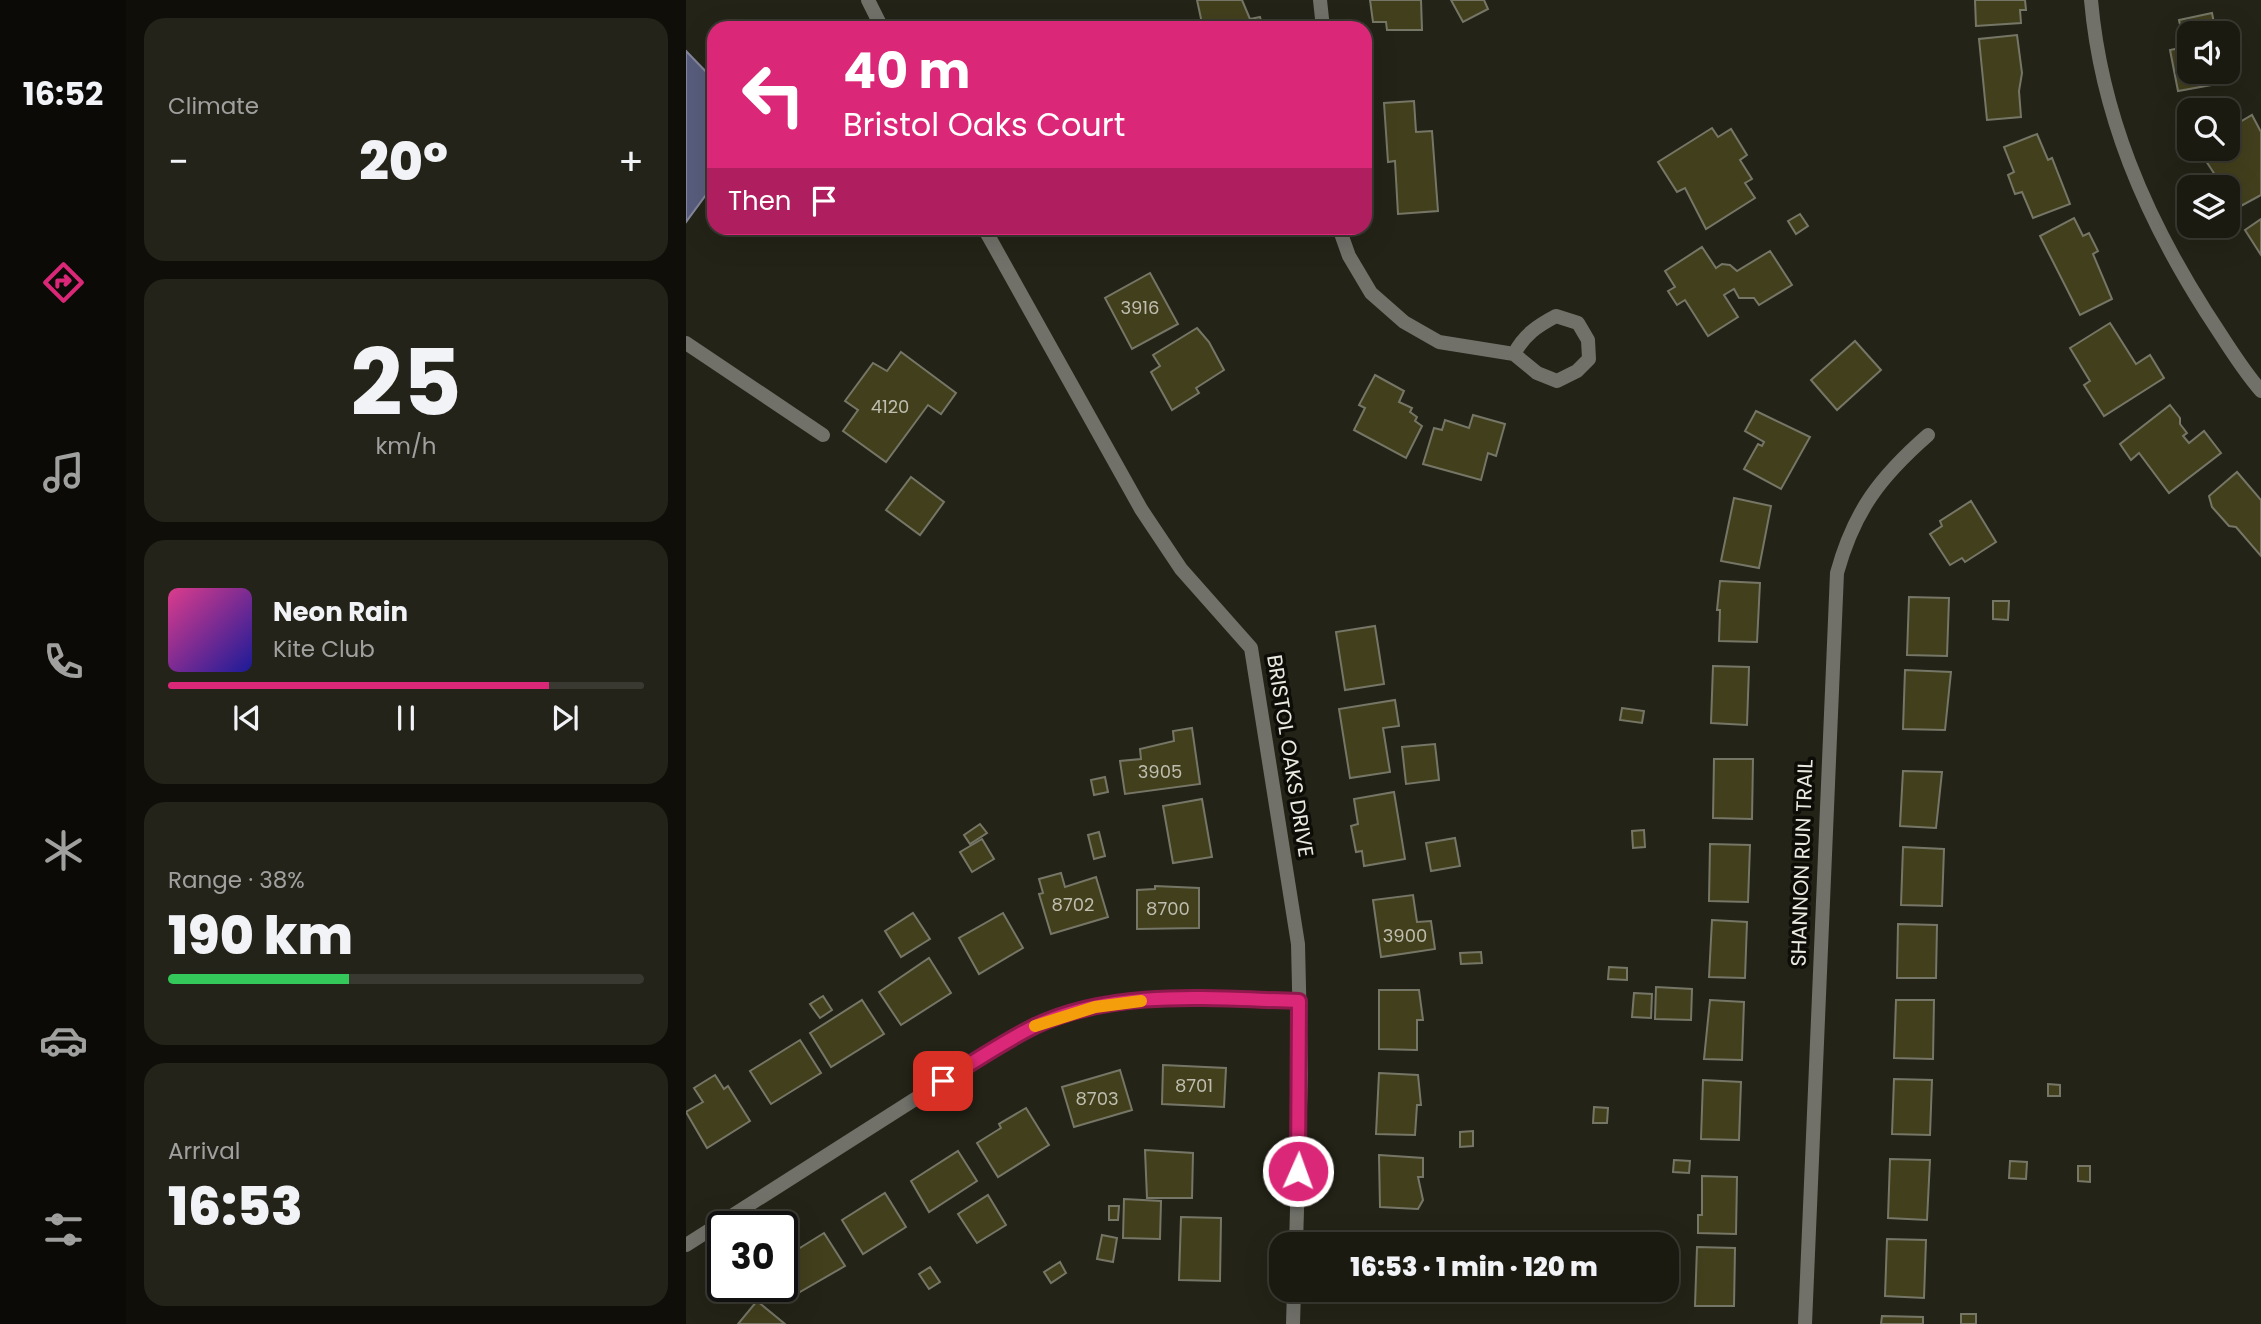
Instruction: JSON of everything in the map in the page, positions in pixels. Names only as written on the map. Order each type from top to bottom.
[{"type":"street","points":[[868,0],[878,21]]},
{"type":"street","points":[[1320,0],[1322,21]]},
{"type":"street","points":[[2091,0],[2106,93],[2140,193],[2159,234],[2193,291],[2261,391]]},
{"type":"street","name":"BRISTOL OAKS DRIVE","points":[[988,235],[1141,509],[1181,569],[1251,648],[1298,944],[1296,1232]]},
{"type":"street","points":[[1342,235],[1349,256],[1371,293],[1404,322],[1439,342],[1514,354],[1536,373],[1557,381],[1577,371],[1589,359],[1588,340],[1578,323],[1556,316],[1536,327],[1521,340],[1514,354]]},
{"type":"street","points":[[686,342],[823,435]]},
{"type":"street","name":"SHANNON RUN TRAIL","points":[[1805,1324],[1837,573],[1844,545],[1865,501],[1898,461],[1928,435]]},
{"type":"street","points":[[686,1245],[966,1067],[1036,1026],[1095,1007],[1128,1002],[1299,1001]]},
{"type":"street","points":[[1293,1324],[1294,1302]]},
{"type":"water","points":[[686,51],[707,73],[707,194],[686,222]]},
{"type":"building","points":[[1197,0],[1242,0],[1250,19],[1260,17],[1261,21],[1202,21]]},
{"type":"building","points":[[1370,0],[1421,0],[1422,30],[1387,30],[1386,22],[1373,22]]},
{"type":"building","points":[[1451,0],[1484,0],[1488,9],[1463,22]]},
{"type":"building","points":[[1975,0],[2025,0],[2026,10],[2020,10],[2021,23],[1976,26]]},
{"type":"building","points":[[2212,13],[2214,21],[2179,21]]},
{"type":"building","points":[[2017,35],[2022,73],[2019,91],[2021,117],[1987,120],[1979,39]]},
{"type":"building","points":[[2177,49],[2177,84],[2217,84],[2178,91],[2170,50]]},
{"type":"building","points":[[1414,101],[1416,132],[1432,131],[1438,211],[1398,214],[1395,161],[1388,162],[1384,103]]},
{"type":"building","points":[[2252,115],[2261,132],[2261,195],[2240,206],[2240,175],[2215,175],[2206,161],[2240,161],[2240,122]]},
{"type":"building","points":[[1712,128],[1718,137],[1731,129],[1747,155],[1740,160],[1752,179],[1745,183],[1755,198],[1706,229],[1685,188],[1677,192],[1658,162]]},
{"type":"building","points":[[2037,134],[2048,160],[2052,158],[2070,204],[2033,218],[2022,192],[2015,194],[2008,175],[2014,172],[2004,147]]},
{"type":"building","points":[[1800,214],[1808,226],[1796,234],[1788,221]]},
{"type":"building","points":[[2074,218],[2083,236],[2089,233],[2098,251],[2093,254],[2112,299],[2080,315],[2040,236]]},
{"type":"building","points":[[2261,219],[2261,255],[2245,230]]},
{"type":"building","points":[[1702,247],[1716,268],[1722,264],[1730,265],[1737,271],[1770,251],[1792,285],[1759,305],[1754,298],[1739,298],[1734,289],[1724,295],[1738,317],[1708,336],[1685,300],[1677,305],[1668,291],[1675,287],[1665,271]]},
{"type":"building","points":[[1150,273],[1178,324],[1132,349],[1105,298]]},
{"type":"building","points":[[2110,323],[2136,364],[2150,355],[2164,378],[2104,416],[2084,385],[2090,381],[2070,348]]},
{"type":"building","points":[[1197,328],[1209,342],[1224,370],[1196,388],[1199,393],[1172,410],[1151,372],[1160,366],[1153,355]]},
{"type":"building","points":[[1855,341],[1881,370],[1837,410],[1811,380]]},
{"type":"building","points":[[901,352],[956,393],[941,414],[928,405],[886,462],[843,431],[858,410],[845,401],[873,363],[887,371]]},
{"type":"building","points":[[1375,375],[1404,391],[1399,402],[1412,408],[1410,412],[1417,417],[1415,421],[1422,426],[1406,458],[1354,430],[1365,408],[1359,405]]},
{"type":"building","points":[[2170,405],[2180,418],[2180,424],[2187,433],[2183,436],[2189,443],[2204,431],[2221,453],[2169,493],[2139,453],[2131,460],[2120,444]]},
{"type":"building","points":[[1756,411],[1810,437],[1781,489],[1744,469],[1758,444],[1762,446],[1764,442],[1745,431]]},
{"type":"building","points":[[1473,415],[1505,424],[1496,456],[1488,453],[1481,480],[1423,464],[1434,428],[1442,430],[1445,420],[1469,428]]},
{"type":"building","points":[[2237,472],[2261,500],[2261,556],[2236,527],[2229,526],[2212,507],[2209,496]]},
{"type":"building","points":[[911,477],[944,502],[920,535],[886,510]]},
{"type":"building","points":[[1734,498],[1771,506],[1759,568],[1721,561]]},
{"type":"building","points":[[1971,501],[1996,542],[1965,562],[1962,558],[1950,565],[1930,534],[1942,526],[1940,521]]},
{"type":"building","points":[[1720,581],[1760,583],[1757,642],[1719,641],[1720,610],[1717,610]]},
{"type":"building","points":[[1909,597],[1949,598],[1947,656],[1907,655]]},
{"type":"building","points":[[1993,601],[2009,601],[2008,620],[1993,619]]},
{"type":"building","points":[[1375,626],[1384,684],[1345,690],[1336,632]]},
{"type":"building","points":[[1713,666],[1749,667],[1747,725],[1711,723]]},
{"type":"building","points":[[1905,670],[1951,672],[1945,730],[1903,729]]},
{"type":"building","points":[[1395,700],[1399,726],[1383,728],[1390,772],[1350,778],[1339,709]]},
{"type":"building","points":[[1622,708],[1644,711],[1642,723],[1620,720]]},
{"type":"building","points":[[1192,728],[1200,784],[1125,794],[1120,761],[1141,759],[1140,749],[1174,741],[1173,731]]},
{"type":"building","points":[[1435,744],[1439,780],[1406,784],[1402,747]]},
{"type":"building","points":[[1714,759],[1753,759],[1752,819],[1713,818]]},
{"type":"building","points":[[1903,771],[1942,772],[1936,828],[1900,826]]},
{"type":"building","points":[[1105,777],[1108,792],[1094,795],[1091,780]]},
{"type":"building","points":[[1394,792],[1405,859],[1364,866],[1362,851],[1356,852],[1351,826],[1358,824],[1354,799]]},
{"type":"building","points":[[1202,799],[1212,857],[1173,863],[1163,806]]},
{"type":"building","points":[[980,824],[987,833],[970,844],[964,835]]},
{"type":"building","points":[[1644,830],[1645,847],[1633,848],[1632,831]]},
{"type":"building","points":[[1099,832],[1105,856],[1094,859],[1088,835]]},
{"type":"building","points":[[1455,838],[1460,866],[1431,871],[1426,843]]},
{"type":"building","points":[[982,839],[994,859],[972,872],[960,852]]},
{"type":"building","points":[[1710,844],[1750,845],[1748,902],[1709,901]]},
{"type":"building","points":[[1903,847],[1944,849],[1942,906],[1901,905]]},
{"type":"building","points":[[1061,873],[1065,887],[1096,877],[1108,917],[1051,934],[1039,894],[1043,893],[1039,879]]},
{"type":"building","points":[[1155,886],[1199,888],[1199,928],[1137,929],[1137,890],[1155,889]]},
{"type":"building","points":[[1413,895],[1417,922],[1431,921],[1435,949],[1381,957],[1373,900]]},
{"type":"building","points":[[913,913],[930,939],[901,957],[885,931]]},
{"type":"building","points":[[1003,913],[1023,948],[979,974],[959,938]]},
{"type":"building","points":[[1712,920],[1747,922],[1745,978],[1709,977]]},
{"type":"building","points":[[1898,924],[1937,925],[1936,978],[1897,978]]},
{"type":"building","points":[[1481,952],[1482,963],[1461,964],[1460,953]]},
{"type":"building","points":[[929,958],[951,993],[901,1025],[879,992]]},
{"type":"building","points":[[1609,967],[1627,968],[1627,980],[1608,979]]},
{"type":"building","points":[[1656,987],[1692,989],[1691,1020],[1655,1019]]},
{"type":"building","points":[[1379,990],[1419,990],[1423,1020],[1417,1020],[1417,1050],[1379,1049]]},
{"type":"building","points":[[1634,993],[1652,994],[1651,1018],[1632,1017]]},
{"type":"building","points":[[823,996],[832,1010],[820,1018],[810,1004]]},
{"type":"building","points":[[862,1000],[884,1034],[831,1067],[810,1033]]},
{"type":"building","points":[[1710,1000],[1744,1002],[1742,1060],[1704,1059]]},
{"type":"building","points":[[1896,1000],[1934,1000],[1933,1059],[1894,1058]]},
{"type":"building","points":[[800,1040],[821,1073],[771,1104],[750,1071]]},
{"type":"building","points":[[1163,1065],[1226,1068],[1224,1107],[1162,1104]]},
{"type":"building","points":[[1120,1070],[1132,1110],[1074,1127],[1062,1087]]},
{"type":"building","points":[[1379,1073],[1418,1075],[1421,1105],[1417,1105],[1415,1135],[1376,1134]]},
{"type":"building","points":[[715,1075],[724,1089],[728,1086],[750,1121],[707,1148],[686,1112],[703,1102],[694,1088]]},
{"type":"building","points":[[1894,1079],[1932,1080],[1930,1135],[1892,1134]]},
{"type":"building","points":[[1703,1080],[1741,1082],[1739,1140],[1701,1139]]},
{"type":"building","points":[[2048,1084],[2060,1085],[2060,1096],[2048,1096]]},
{"type":"building","points":[[1594,1107],[1608,1108],[1607,1123],[1593,1123]]},
{"type":"building","points":[[1026,1108],[1049,1145],[998,1177],[977,1143],[1001,1128],[999,1124]]},
{"type":"building","points":[[1473,1131],[1473,1146],[1460,1147],[1460,1132]]},
{"type":"building","points":[[1145,1150],[1193,1153],[1192,1198],[1147,1198]]},
{"type":"building","points":[[958,1151],[977,1181],[929,1212],[911,1181]]},
{"type":"building","points":[[1379,1155],[1423,1158],[1423,1177],[1418,1177],[1423,1200],[1418,1209],[1380,1207]]},
{"type":"building","points":[[1890,1159],[1930,1160],[1927,1220],[1888,1218]]},
{"type":"building","points":[[1674,1160],[1690,1161],[1689,1173],[1673,1172]]},
{"type":"building","points":[[2010,1161],[2027,1162],[2026,1179],[2009,1178]]},
{"type":"building","points":[[2078,1166],[2090,1166],[2090,1182],[2078,1181]]},
{"type":"building","points":[[1702,1176],[1737,1177],[1736,1234],[1698,1233],[1698,1215],[1702,1215]]},
{"type":"building","points":[[885,1193],[906,1227],[863,1254],[842,1220]]},
{"type":"building","points":[[988,1195],[1006,1225],[977,1243],[958,1214]]},
{"type":"building","points":[[1124,1199],[1161,1201],[1160,1239],[1123,1238]]},
{"type":"building","points":[[1109,1206],[1119,1206],[1118,1220],[1109,1220]]},
{"type":"building","points":[[1181,1217],[1221,1218],[1220,1281],[1179,1280]]},
{"type":"building","points":[[824,1233],[845,1266],[798,1293],[798,1249]]},
{"type":"building","points":[[1102,1235],[1117,1238],[1113,1262],[1097,1259]]},
{"type":"building","points":[[1887,1239],[1926,1240],[1924,1298],[1885,1296]]},
{"type":"building","points":[[1697,1247],[1735,1248],[1734,1306],[1695,1306]]},
{"type":"building","points":[[1060,1262],[1066,1273],[1051,1283],[1044,1272]]},
{"type":"building","points":[[930,1267],[940,1282],[929,1289],[919,1274]]},
{"type":"building","points":[[758,1302],[785,1324],[738,1324]]},
{"type":"building","points":[[1961,1314],[1976,1314],[1976,1324],[1961,1324]]},
{"type":"building","points":[[1882,1316],[1923,1317],[1923,1324],[1881,1324]]},
{"type":"slow traffic","points":[[1035,1026],[1095,1007],[1141,1001]]},
{"type":"route","points":[[943,1081],[1036,1026],[1095,1007],[1171,999],[1299,1001],[1301,1074],[1298,1171]]}]
